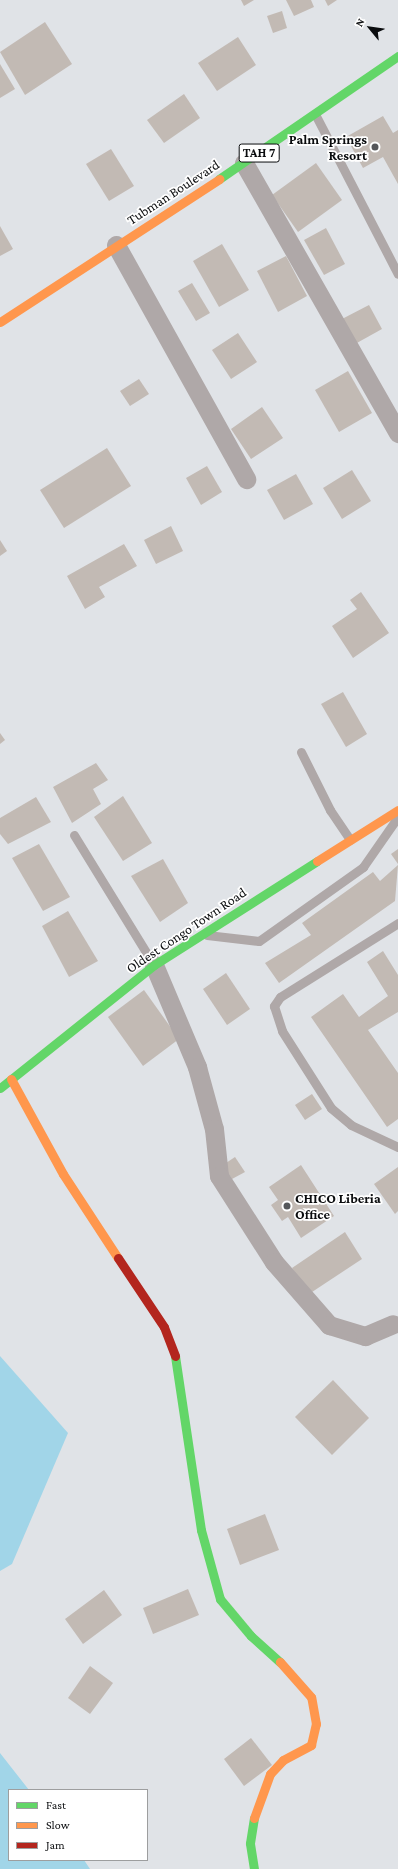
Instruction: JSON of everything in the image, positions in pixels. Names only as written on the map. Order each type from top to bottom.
[{"type":"main road","name":"Tubman Boulevard","points":[[0,322],[244,163],[398,56]]},
{"type":"main road","name":"Oldest Congo Town Road","points":[[0,1088],[154,965],[398,810]]},
{"type":"main road","points":[[11,1079],[63,1174],[164,1327],[174,1350],[201,1530],[220,1599],[251,1636],[294,1675],[311,1697],[316,1724],[311,1745],[283,1760],[270,1774],[256,1807],[250,1843],[254,1869]]},
{"type":"street","points":[[244,163],[398,434]]},
{"type":"street","points":[[116,245],[246,479]]},
{"type":"street","points":[[154,965],[198,1067],[214,1129],[219,1176],[274,1262],[329,1325],[366,1336],[393,1324]]},
{"type":"lane","points":[[315,114],[398,274]]},
{"type":"lane","points":[[301,752],[330,810],[350,840]]},
{"type":"lane","points":[[202,934],[259,941],[363,867],[398,816]]},
{"type":"lane","points":[[74,835],[154,965]]},
{"type":"lane","points":[[398,923],[280,997],[274,1006],[282,1030],[331,1108],[351,1126],[398,1147]]},
{"type":"water","points":[[0,1356],[68,1433],[12,1564],[0,1571]]},
{"type":"water","points":[[0,1753],[28,1789],[8,1789],[8,1861],[85,1861],[90,1869],[0,1869]]},
{"type":"building","points":[[241,0],[254,0],[244,6]]},
{"type":"building","points":[[286,0],[311,0],[314,7],[294,16]]},
{"type":"building","points":[[325,0],[337,0],[328,6]]},
{"type":"building","points":[[282,11],[287,28],[273,33],[267,16]]},
{"type":"building","points":[[45,22],[72,64],[25,95],[0,52]]},
{"type":"building","points":[[238,37],[256,65],[217,91],[198,63]]},
{"type":"building","points":[[0,64],[15,89],[0,98]]},
{"type":"building","points":[[184,94],[200,118],[164,143],[147,120]]},
{"type":"building","name":"Palm Springs Resort","points":[[383,116],[393,133],[398,130],[398,184],[383,157],[363,168],[346,137]]},
{"type":"building","points":[[111,149],[134,186],[109,201],[86,164]]},
{"type":"building","points":[[316,163],[342,200],[298,232],[272,195]]},
{"type":"building","points":[[0,226],[13,249],[0,256]]},
{"type":"building","points":[[326,228],[345,264],[324,275],[304,240]]},
{"type":"building","points":[[222,244],[249,290],[219,307],[193,261]]},
{"type":"building","points":[[286,256],[307,296],[278,312],[257,271]]},
{"type":"building","points":[[192,283],[210,313],[196,321],[178,291]]},
{"type":"building","points":[[369,305],[382,329],[355,344],[342,319]]},
{"type":"building","points":[[238,333],[257,362],[231,379],[212,350]]},
{"type":"building","points":[[348,371],[372,413],[339,432],[315,390]]},
{"type":"building","points":[[139,379],[149,394],[130,406],[120,391]]},
{"type":"building","points":[[262,407],[283,438],[251,459],[231,429]]},
{"type":"building","points":[[107,448],[131,486],[64,528],[40,490]]},
{"type":"building","points":[[207,466],[222,492],[201,505],[186,478]]},
{"type":"building","points":[[352,470],[371,501],[342,519],[323,488]]},
{"type":"building","points":[[296,474],[313,504],[284,520],[267,490]]},
{"type":"building","points":[[171,526],[183,551],[156,564],[144,540]]},
{"type":"building","points":[[0,540],[7,551],[0,556]]},
{"type":"building","points":[[124,544],[137,566],[99,587],[105,597],[85,609],[67,576]]},
{"type":"building","points":[[361,592],[389,633],[353,658],[332,626],[357,609],[350,600]]},
{"type":"building","points":[[343,692],[367,734],[346,747],[321,704]]},
{"type":"building","points":[[0,733],[5,740],[0,744]]},
{"type":"building","points":[[96,763],[108,780],[93,789],[101,804],[72,823],[53,787]]},
{"type":"building","points":[[123,796],[152,843],[123,861],[94,817]]},
{"type":"building","points":[[36,797],[51,822],[8,844],[0,834],[0,818]]},
{"type":"building","points":[[39,844],[70,897],[43,911],[12,858]]},
{"type":"building","points":[[398,849],[398,864],[391,854]]},
{"type":"building","points":[[163,859],[188,903],[160,922],[131,876]]},
{"type":"building","points":[[398,865],[395,901],[279,983],[265,963],[311,935],[302,923],[373,872],[380,881]]},
{"type":"building","points":[[68,911],[98,961],[69,977],[42,926]]},
{"type":"building","points":[[383,951],[398,975],[398,1012],[368,1030],[398,1073],[398,1119],[387,1127],[311,1017],[343,994],[359,1017],[388,996],[367,962]]},
{"type":"building","points":[[226,973],[250,1009],[227,1025],[203,989]]},
{"type":"building","points":[[144,990],[179,1039],[143,1066],[108,1017]]},
{"type":"building","points":[[312,1094],[322,1109],[305,1120],[295,1105]]},
{"type":"building","points":[[235,1157],[245,1172],[232,1179],[223,1165]]},
{"type":"building","points":[[301,1165],[334,1216],[301,1238],[288,1217],[282,1221],[271,1205],[278,1200],[269,1187]]},
{"type":"building","points":[[398,1167],[398,1211],[395,1214],[374,1184]]},
{"type":"building","points":[[345,1232],[362,1259],[309,1294],[292,1268]]},
{"type":"building","points":[[333,1380],[369,1418],[332,1455],[295,1417]]},
{"type":"building","points":[[265,1514],[279,1550],[240,1565],[227,1529]]},
{"type":"building","points":[[188,1589],[199,1615],[153,1634],[143,1608]]},
{"type":"building","points":[[104,1590],[122,1615],[83,1644],[65,1619]]},
{"type":"building","points":[[90,1666],[113,1683],[90,1714],[68,1698]]},
{"type":"building","points":[[251,1738],[272,1765],[244,1786],[224,1759]]},
{"type":"traffic: fast","points":[[219,179],[398,56]]},
{"type":"traffic: fast","points":[[0,1088],[154,965],[317,861]]},
{"type":"traffic: fast","points":[[175,1356],[201,1530],[220,1599],[251,1636],[280,1662]]},
{"type":"traffic: fast","points":[[254,1818],[250,1843],[254,1869]]},
{"type":"traffic: slow","points":[[0,322],[219,179]]},
{"type":"traffic: slow","points":[[317,861],[398,810]]},
{"type":"traffic: slow","points":[[11,1079],[63,1174],[118,1258]]},
{"type":"traffic: slow","points":[[254,1818],[270,1774],[283,1760],[311,1745],[316,1724],[311,1697],[280,1662]]},
{"type":"traffic: jam","points":[[118,1258],[164,1327],[175,1356]]},
{"type":"place","name":"Palm Springs Resort","points":[[375,147]]},
{"type":"place","name":"CHICO Liberia Office","points":[[287,1206]]}]
